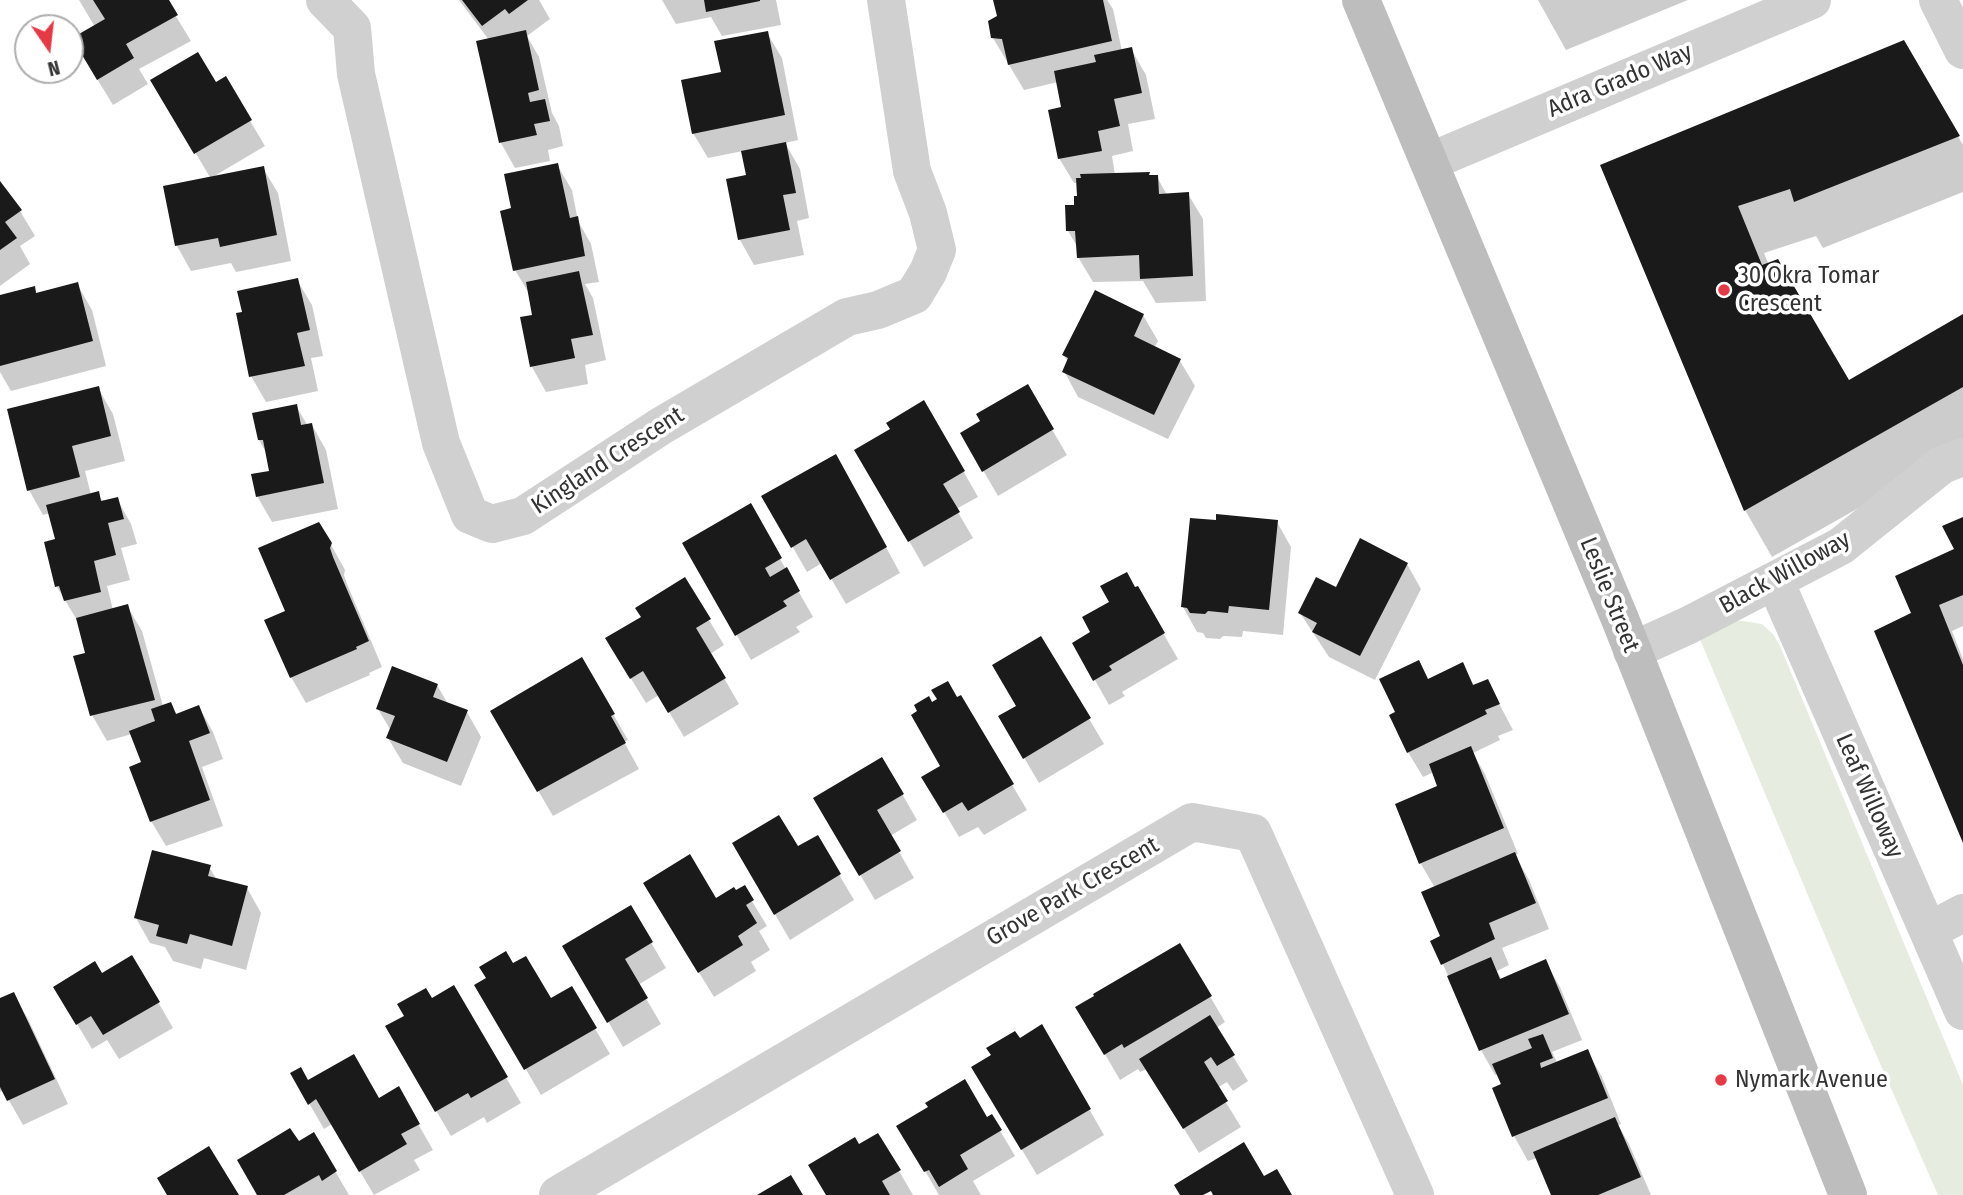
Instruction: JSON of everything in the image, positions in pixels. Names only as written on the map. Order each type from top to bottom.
[{"type":"main road","name":"Leslie Street","points":[[1361,0],[1632,651],[1848,1195]]},
{"type":"street","name":"Kingland Crescent","points":[[325,0],[352,29],[356,74],[441,443],[470,516],[492,524],[523,516],[661,426],[847,317],[878,310],[914,295],[937,250],[928,213],[912,171],[886,0]]},
{"type":"street","name":"Adra Grado Way","points":[[1429,162],[1812,0]]},
{"type":"street","points":[[1938,0],[1963,50]]},
{"type":"street","name":"Black Willoway","points":[[1632,651],[1689,625],[1841,546],[1942,465],[1963,457]]},
{"type":"street","name":"Leaf Willoway","points":[[1775,581],[1963,1011]]},
{"type":"street","name":"Grove Park Crescent","points":[[558,1195],[1192,822],[1254,833],[1415,1195]]},
{"type":"street","points":[[1929,931],[1963,913]]},
{"type":"shaded area","points":[[1736,620],[1762,624],[1773,634],[1780,646],[1963,1085],[1963,1195],[1938,1195],[1853,1002],[1699,637]]},
{"type":"building","points":[[93,0],[169,0],[178,15],[126,44],[134,58],[97,80],[84,58],[84,31],[105,19]]},
{"type":"building","points":[[462,0],[528,0],[509,14],[505,9],[482,26]]},
{"type":"building","points":[[704,0],[760,0],[760,1],[706,12]]},
{"type":"building","points":[[993,0],[1103,0],[1112,41],[1008,65],[1002,39],[991,38],[988,21],[997,16]]},
{"type":"building","points":[[526,30],[539,90],[528,93],[530,102],[545,99],[550,121],[534,124],[537,135],[499,143],[476,41]]},
{"type":"building","points":[[768,31],[785,115],[692,134],[681,80],[721,72],[714,41]]},
{"type":"building","name":"30 Okra Tomar Crescent","points":[[1904,40],[1960,136],[1794,202],[1790,189],[1738,206],[1762,265],[1778,259],[1849,380],[1963,314],[1963,387],[1744,511],[1600,165]]},
{"type":"building","points":[[1132,47],[1142,93],[1114,99],[1120,126],[1098,131],[1102,151],[1058,159],[1048,110],[1061,107],[1054,71],[1096,62],[1094,55]]},
{"type":"building","points":[[198,52],[216,82],[226,76],[252,120],[194,154],[150,80]]},
{"type":"building","points":[[786,142],[796,193],[783,195],[790,230],[738,240],[726,179],[746,175],[741,151]]},
{"type":"building","points":[[558,163],[570,218],[578,216],[585,256],[513,271],[500,211],[511,208],[504,174]]},
{"type":"building","points":[[264,166],[277,235],[220,247],[218,238],[175,246],[163,186]]},
{"type":"building","points":[[1150,172],[1149,175],[1158,175],[1159,194],[1189,192],[1193,276],[1140,279],[1139,255],[1077,258],[1075,231],[1066,231],[1065,205],[1074,205],[1074,196],[1077,196],[1076,178],[1081,178],[1080,174]]},
{"type":"building","points":[[0,181],[22,210],[5,222],[17,238],[0,250]]},
{"type":"building","points":[[579,271],[593,335],[571,339],[575,358],[530,367],[520,317],[532,315],[526,282]]},
{"type":"building","points":[[298,278],[310,330],[297,333],[305,366],[249,377],[236,313],[242,312],[237,291]]},
{"type":"building","points":[[78,282],[93,341],[0,366],[0,295],[35,286],[36,293]]},
{"type":"building","points":[[1095,290],[1144,314],[1134,336],[1181,359],[1154,415],[1062,372],[1068,358],[1062,355]]},
{"type":"building","points":[[1028,384],[1054,429],[982,472],[960,433],[980,421],[976,414]]},
{"type":"building","points":[[99,386],[111,436],[72,446],[80,477],[27,491],[7,409]]},
{"type":"building","points":[[924,400],[965,471],[943,484],[960,512],[908,542],[854,450],[890,429],[886,423]]},
{"type":"building","points":[[297,404],[301,425],[312,423],[324,483],[256,497],[251,474],[269,471],[263,440],[258,440],[252,413]]},
{"type":"building","points":[[836,454],[887,547],[830,580],[806,539],[791,548],[761,496]]},
{"type":"building","points":[[99,491],[101,501],[118,497],[124,519],[108,523],[116,555],[94,561],[101,592],[64,601],[59,586],[55,587],[44,542],[55,539],[46,505]]},
{"type":"building","points":[[751,503],[782,558],[765,568],[770,577],[787,567],[800,591],[783,601],[787,606],[735,636],[682,543]]},
{"type":"building","points":[[1216,514],[1278,520],[1269,610],[1229,606],[1228,613],[1208,611],[1205,614],[1190,613],[1187,608],[1181,607],[1190,518],[1216,520]]},
{"type":"building","points":[[1963,517],[1963,595],[1939,605],[1963,665],[1963,843],[1874,631],[1911,613],[1895,576],[1954,549],[1942,526]]},
{"type":"building","points":[[319,522],[332,543],[330,548],[333,557],[369,641],[356,647],[357,649],[290,678],[264,620],[285,611],[258,548]]},
{"type":"building","points":[[1360,538],[1408,563],[1360,656],[1312,632],[1317,623],[1298,613],[1316,577],[1336,587]]},
{"type":"building","points":[[1127,572],[1165,633],[1109,666],[1112,670],[1093,681],[1072,643],[1090,632],[1082,617],[1109,602],[1100,586]]},
{"type":"building","points":[[685,577],[711,619],[696,628],[726,678],[668,713],[643,671],[630,679],[605,638],[641,617],[635,608]]},
{"type":"building","points":[[128,604],[155,700],[90,716],[73,656],[85,653],[76,618]]},
{"type":"building","points":[[1041,636],[1091,718],[1023,759],[998,716],[1016,706],[992,665]]},
{"type":"building","points":[[582,657],[615,714],[611,716],[626,743],[537,792],[490,711]]},
{"type":"building","points":[[1419,660],[1428,679],[1463,662],[1473,685],[1488,679],[1500,704],[1485,710],[1487,714],[1407,753],[1389,715],[1395,712],[1379,679]]},
{"type":"building","points":[[392,666],[438,684],[433,697],[468,710],[447,762],[386,738],[395,716],[376,709]]},
{"type":"building","points":[[948,681],[957,697],[961,695],[1014,784],[968,811],[962,802],[943,813],[921,777],[940,766],[911,715],[917,711],[914,705],[929,696],[932,702],[937,699],[931,690]]},
{"type":"building","points":[[171,702],[176,714],[199,705],[210,733],[189,741],[210,800],[150,822],[129,767],[141,762],[129,731],[155,721],[151,709]]},
{"type":"building","points":[[1471,746],[1504,828],[1419,864],[1395,804],[1437,786],[1429,764]]},
{"type":"building","points":[[882,757],[904,794],[877,810],[901,851],[859,876],[813,798]]},
{"type":"building","points":[[779,815],[798,846],[818,835],[841,874],[774,915],[732,843]]},
{"type":"building","points":[[152,850],[211,865],[208,876],[248,886],[232,946],[190,934],[187,944],[156,936],[159,925],[134,918]]},
{"type":"building","points":[[1515,852],[1536,903],[1489,923],[1495,939],[1441,965],[1430,941],[1440,936],[1421,892]]},
{"type":"building","points":[[690,854],[716,898],[734,887],[736,890],[745,885],[754,900],[746,905],[757,923],[738,936],[743,945],[698,973],[643,883]]},
{"type":"building","points":[[631,905],[653,942],[625,959],[648,998],[607,1023],[562,946]]},
{"type":"building","points":[[1180,943],[1212,996],[1124,1048],[1122,1044],[1104,1055],[1075,1007]]},
{"type":"building","points":[[506,951],[513,963],[526,956],[551,998],[572,986],[597,1028],[524,1070],[474,985],[486,978],[479,967]]},
{"type":"building","points":[[132,955],[160,1002],[103,1035],[91,1016],[76,1025],[53,987],[95,961],[102,973]]},
{"type":"building","points":[[1491,957],[1500,979],[1546,959],[1569,1014],[1479,1051],[1447,976]]},
{"type":"building","points":[[454,985],[508,1077],[471,1098],[468,1093],[435,1112],[385,1026],[404,1016],[397,1004],[426,988],[432,998]]},
{"type":"building","points":[[14,992],[55,1079],[7,1101],[0,1087],[0,998]]},
{"type":"building","points":[[1210,1015],[1235,1055],[1217,1066],[1211,1057],[1204,1062],[1228,1101],[1183,1129],[1139,1059]]},
{"type":"building","points":[[1042,1024],[1091,1109],[1021,1150],[971,1067],[991,1055],[986,1048],[1015,1031],[1020,1038]]},
{"type":"building","points":[[1543,1034],[1553,1058],[1540,1063],[1541,1068],[1588,1049],[1608,1098],[1512,1137],[1492,1088],[1501,1084],[1492,1064],[1532,1048],[1528,1039]]},
{"type":"building","points":[[354,1054],[379,1098],[399,1086],[420,1124],[401,1134],[407,1144],[359,1172],[316,1099],[308,1105],[290,1073],[301,1067],[308,1080]]},
{"type":"building","points":[[965,1079],[987,1117],[992,1114],[1002,1130],[960,1155],[968,1169],[939,1187],[929,1170],[924,1172],[896,1126],[928,1107],[925,1103]]},
{"type":"building","points":[[1615,1117],[1641,1177],[1598,1195],[1551,1195],[1533,1152]]},
{"type":"building","points":[[290,1128],[299,1141],[314,1132],[337,1171],[322,1181],[319,1175],[284,1195],[257,1195],[237,1160]]},
{"type":"building","points":[[878,1133],[901,1170],[882,1181],[890,1195],[826,1195],[808,1165],[855,1137],[859,1144]]},
{"type":"building","points":[[1244,1142],[1264,1176],[1277,1169],[1292,1195],[1213,1195],[1211,1191],[1203,1195],[1180,1195],[1174,1185]]},
{"type":"building","points":[[209,1146],[239,1195],[167,1195],[157,1178]]},
{"type":"building","points":[[791,1175],[803,1195],[757,1195]]},
{"type":"place","name":"30 Okra Tomar Crescent","points":[[1724,290]]},
{"type":"place","name":"Nymark Avenue","points":[[1721,1080]]}]
